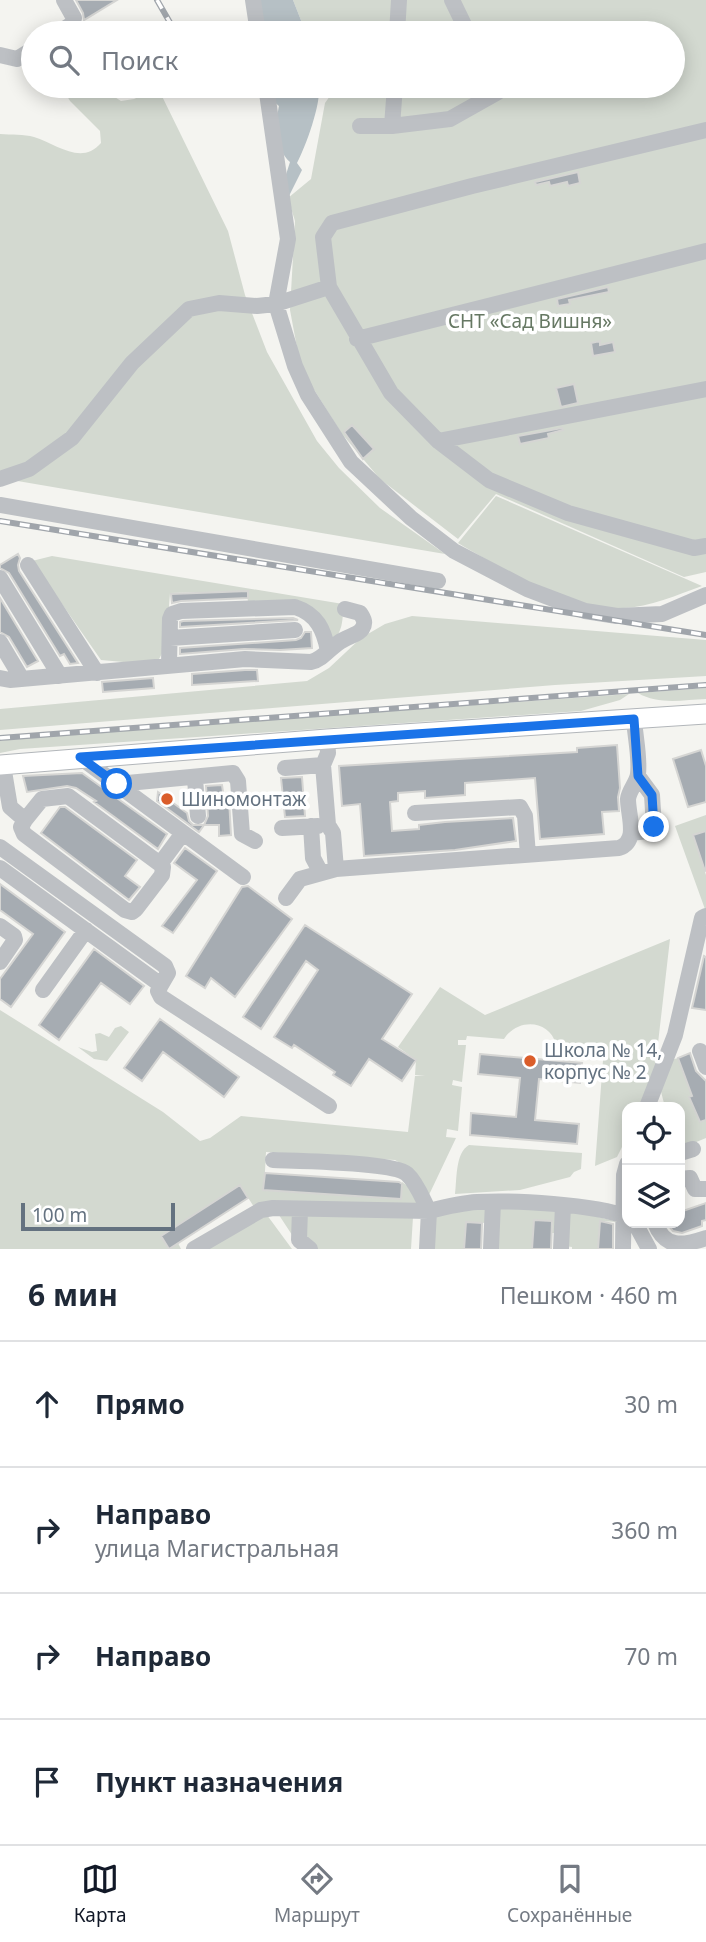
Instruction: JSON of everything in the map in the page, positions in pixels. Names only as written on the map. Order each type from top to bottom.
[{"type":"main road","points":[[1,765],[327,739],[706,714]]},
{"type":"street","points":[[64,0],[74,18],[73,21]]},
{"type":"street","points":[[253,0],[256,21]]},
{"type":"street","points":[[398,21],[399,0]]},
{"type":"street","points":[[452,0],[462,21]]},
{"type":"street","points":[[0,55],[17,59],[21,56]]},
{"type":"street","points":[[268,98],[288,239],[276,304],[295,366],[308,395],[351,462],[411,518],[454,551],[527,589],[585,611],[617,616],[662,614],[706,595]]},
{"type":"street","points":[[392,126],[394,98]]},
{"type":"street","points":[[360,125],[392,126],[450,119],[487,98]]},
{"type":"street","points":[[706,130],[472,186],[332,223],[323,237],[329,287],[357,339],[391,393],[438,441],[489,480],[568,513],[694,548],[706,546]]},
{"type":"street","points":[[357,339],[706,251]]},
{"type":"street","points":[[0,479],[29,468],[72,438],[132,363],[189,309],[219,303],[257,306],[276,304],[329,287]]},
{"type":"street","points":[[438,441],[706,389]]},
{"type":"street","points":[[0,505],[438,581]]},
{"type":"street","points":[[28,565],[97,673]]},
{"type":"street","points":[[0,578],[60,676]]},
{"type":"street","points":[[169,664],[170,619],[177,612],[295,607],[315,618],[323,632],[328,651]]},
{"type":"street","points":[[0,678],[22,679],[169,664],[258,659],[311,662],[320,659],[363,628],[364,620],[360,613],[345,609]]},
{"type":"street","points":[[170,638],[295,630]]},
{"type":"street","points":[[0,642],[22,679]]},
{"type":"street","points":[[286,898],[300,879],[328,871],[619,848],[626,845],[631,832],[628,797],[638,776],[634,719]]},
{"type":"street","points":[[327,739],[328,753],[323,765],[328,825],[333,833],[328,871]]},
{"type":"street","points":[[80,757],[243,877]]},
{"type":"street","points":[[1,765],[9,807],[25,820]]},
{"type":"street","points":[[285,768],[323,765]]},
{"type":"street","points":[[117,784],[195,779],[205,775],[228,773],[236,776],[242,834],[255,841]]},
{"type":"street","points":[[631,832],[647,831],[654,827],[652,795],[638,776]]},
{"type":"street","points":[[195,779],[198,816]]},
{"type":"street","points":[[68,796],[160,864],[163,867],[162,876],[136,909],[128,912],[24,834],[21,827],[25,820],[42,799],[68,796]]},
{"type":"street","points":[[415,813],[520,807],[525,816],[528,855]]},
{"type":"street","points":[[282,828],[328,825]]},
{"type":"street","points":[[311,826],[313,858],[328,871]]},
{"type":"street","points":[[160,864],[183,833]]},
{"type":"street","points":[[0,847],[165,966],[168,973],[158,991],[161,997],[329,1107]]},
{"type":"street","points":[[0,868],[161,985]]},
{"type":"street","points":[[649,1102],[675,1035],[702,918],[706,916]]},
{"type":"street","points":[[0,926],[14,936],[15,940],[0,962]]},
{"type":"street","points":[[43,990],[86,930]]},
{"type":"street","points":[[700,1051],[706,1067]]},
{"type":"street","points":[[273,1160],[397,1168],[411,1178],[429,1211],[427,1249]]},
{"type":"street","points":[[685,1178],[690,1178],[695,1189],[706,1189]]},
{"type":"street","points":[[491,1249],[493,1202]]},
{"type":"street","points":[[194,1249],[261,1210],[429,1211],[462,1204],[493,1202],[564,1206],[622,1217]]},
{"type":"street","points":[[561,1249],[564,1206]]},
{"type":"street","points":[[300,1209],[299,1240],[310,1249]]},
{"type":"street","points":[[624,1249],[627,1228]]},
{"type":"street","points":[[635,1228],[649,1249]]},
{"type":"street","points":[[658,1228],[662,1237],[671,1244],[684,1245],[706,1238]]},
{"type":"green space","name":"СНТ «Сад Вишня»","points":[[293,0],[706,0],[706,572],[684,577],[496,494],[458,539],[380,479],[342,434],[301,369],[290,310],[295,221],[288,198],[311,179],[325,103],[329,98],[685,98],[685,21],[301,21]]},
{"type":"green space","points":[[68,98],[116,98],[121,101],[163,98],[228,231],[245,295],[267,352],[317,441],[339,468],[380,508],[445,554],[0,478],[0,134],[34,137],[77,153],[93,150],[101,143],[100,131]]},
{"type":"green space","points":[[496,496],[702,586],[653,603],[623,608],[581,603],[560,596],[495,565],[458,543]]},
{"type":"green space","points":[[52,556],[343,604],[341,626],[338,635],[330,644],[316,615],[248,603],[247,591],[170,593],[166,646],[159,659],[146,664],[101,660],[32,561]]},
{"type":"green space","points":[[412,616],[706,640],[706,676],[555,685],[0,730],[0,709],[307,681],[329,668],[361,638],[385,624]]},
{"type":"green space","points":[[706,688],[706,699],[680,701],[654,699],[638,693]]},
{"type":"green space","points":[[629,694],[620,700],[581,711],[20,749],[0,753],[0,741],[26,737]]},
{"type":"green space","points":[[706,815],[706,831],[693,836],[706,875],[706,912],[675,826]]},
{"type":"green space","points":[[670,939],[654,1078],[644,1102],[622,1102],[622,1147],[617,1157],[595,1166],[604,1047],[556,1044],[547,1030],[532,1024],[524,1025],[517,1027],[504,1039],[467,1036],[466,1040],[458,1040],[458,1045],[466,1045],[462,1082],[453,1080],[452,1085],[462,1087],[458,1131],[447,1129],[446,1137],[456,1138],[428,1197],[411,1169],[395,1160],[266,1152],[264,1190],[400,1199],[402,1182],[409,1187],[420,1209],[254,1207],[240,1185],[161,1236],[169,1248],[178,1243],[181,1249],[0,1249],[0,1010],[163,1112],[200,1141],[210,1138],[241,1116],[408,1132],[415,1076],[425,1076],[415,1075],[416,1060],[398,1047],[440,987],[485,1015]]},
{"type":"green space","points":[[121,1026],[129,1032],[107,1061],[94,1059],[78,1047],[97,1051],[95,1034],[109,1037],[115,1028]]},
{"type":"green space","points":[[678,1058],[692,1096],[689,1098],[700,1122],[706,1120],[706,1138],[689,1145],[685,1144],[685,1102],[664,1102],[660,1088],[671,1060]]},
{"type":"green space","points":[[469,1145],[582,1153],[581,1169],[570,1177],[520,1190],[455,1194],[459,1160]]},
{"type":"green space","points":[[500,1206],[559,1209],[558,1233],[552,1233],[553,1221],[534,1220],[532,1249],[498,1249]]},
{"type":"green space","points":[[487,1207],[486,1223],[466,1222],[464,1249],[433,1249],[436,1217],[450,1208]]},
{"type":"green space","points":[[565,1209],[619,1222],[600,1221],[598,1249],[572,1249],[564,1246]]},
{"type":"green space","points":[[264,1211],[292,1249],[202,1249]]},
{"type":"green space","points":[[277,1212],[413,1217],[411,1249],[317,1249],[296,1241]]},
{"type":"shaded area","points":[[257,0],[293,0],[301,21],[260,21]]},
{"type":"shaded area","points":[[319,98],[312,125],[297,163],[302,170],[288,198],[283,184],[290,162],[281,150],[277,128],[279,106],[272,100]]},
{"type":"building","points":[[76,0],[117,0],[84,20]]},
{"type":"building","points":[[578,172],[580,183],[568,186],[567,182],[550,186],[549,182],[536,185],[535,182]]},
{"type":"building","points":[[608,287],[609,292],[569,300],[570,304],[558,306],[557,299]]},
{"type":"building","points":[[600,341],[600,345],[613,342],[615,352],[593,356],[591,343]]},
{"type":"building","points":[[574,384],[578,403],[561,407],[556,388]]},
{"type":"building","points":[[352,425],[374,449],[363,459],[344,432]]},
{"type":"building","points":[[562,428],[563,430],[548,434],[549,438],[520,444],[518,436]]},
{"type":"building","points":[[18,554],[19,571],[78,663],[70,664],[64,654],[60,656],[9,573],[0,568],[0,565]]},
{"type":"building","points":[[248,591],[248,598],[172,603],[171,594]]},
{"type":"building","points":[[0,598],[38,661],[27,667],[9,637],[0,632]]},
{"type":"building","points":[[298,620],[180,627],[180,622],[183,621]]},
{"type":"building","points":[[305,632],[311,632],[312,648],[180,654],[180,648],[296,640]]},
{"type":"building","points":[[257,670],[258,681],[192,685],[192,674]]},
{"type":"building","points":[[153,678],[154,688],[103,692],[102,682]]},
{"type":"building","points":[[617,745],[619,811],[602,812],[604,834],[540,839],[535,778],[465,783],[465,795],[425,798],[425,791],[398,793],[398,801],[390,802],[392,831],[419,829],[419,825],[445,822],[513,818],[516,841],[455,850],[364,856],[360,804],[342,806],[339,766],[577,752],[577,748]]},
{"type":"building","points":[[701,750],[706,766],[706,802],[688,807],[673,759]]},
{"type":"building","points":[[82,773],[167,834],[158,849],[76,788],[67,786],[27,792],[23,776]]},
{"type":"building","points":[[302,777],[305,816],[285,817],[281,778]]},
{"type":"building","points":[[222,785],[224,799],[229,799],[231,835],[219,836],[219,825],[204,825],[208,816],[206,786]]},
{"type":"building","points":[[158,792],[187,813],[193,825],[204,825],[199,832],[157,801]]},
{"type":"building","points":[[60,807],[65,807],[137,860],[125,876],[140,887],[129,900],[41,833]]},
{"type":"building","points":[[706,831],[706,870],[705,871],[693,835]]},
{"type":"building","points":[[185,848],[217,871],[173,933],[162,926],[197,880],[174,863]]},
{"type":"building","points":[[0,884],[65,932],[11,1007],[0,999],[0,979],[33,934],[0,910]]},
{"type":"building","points":[[248,886],[292,919],[235,997],[211,978],[205,988],[186,976],[242,887]]},
{"type":"building","points":[[305,925],[412,994],[382,1039],[416,1060],[402,1081],[369,1059],[351,1086],[294,1045],[292,1048],[274,1037],[318,970],[306,961],[261,1029],[243,1017]]},
{"type":"building","points":[[94,949],[144,986],[130,1004],[101,983],[59,1040],[39,1025]]},
{"type":"building","points":[[704,956],[706,957],[706,1010],[692,1008]]},
{"type":"building","points":[[160,1019],[239,1077],[224,1097],[163,1052],[142,1081],[124,1068]]},
{"type":"building","points":[[690,1053],[696,1071],[706,1081],[706,1120],[700,1122],[689,1097],[692,1096],[678,1058]]},
{"type":"building","points":[[480,1054],[582,1063],[580,1083],[539,1079],[535,1120],[579,1124],[577,1144],[470,1135],[471,1113],[516,1117],[520,1078],[478,1074]]},
{"type":"building","points":[[265,1173],[399,1182],[402,1184],[401,1199],[263,1190]]},
{"type":"building","points":[[240,1185],[248,1198],[169,1249],[161,1236]]},
{"type":"building","points":[[706,1203],[706,1220],[702,1221],[702,1226],[682,1233],[673,1231],[670,1228],[685,1228],[685,1210]]},
{"type":"building","points":[[534,1220],[552,1221],[551,1249],[532,1249]]},
{"type":"building","points":[[600,1221],[613,1224],[613,1249],[598,1249]]},
{"type":"building","points":[[466,1222],[482,1223],[481,1249],[464,1249]]},
{"type":"railway","points":[[157,0],[169,21]]},
{"type":"railway","points":[[0,521],[706,635]]},
{"type":"railway","points":[[0,738],[706,685]]},
{"type":"place","name":"Шиномонтаж","points":[[167,799]]},
{"type":"place","name":"Школа № 14, корпус № 2","points":[[530,1061]]},
{"type":"route","points":[[117,784],[80,757],[634,719],[638,776],[652,795],[654,827]]}]
